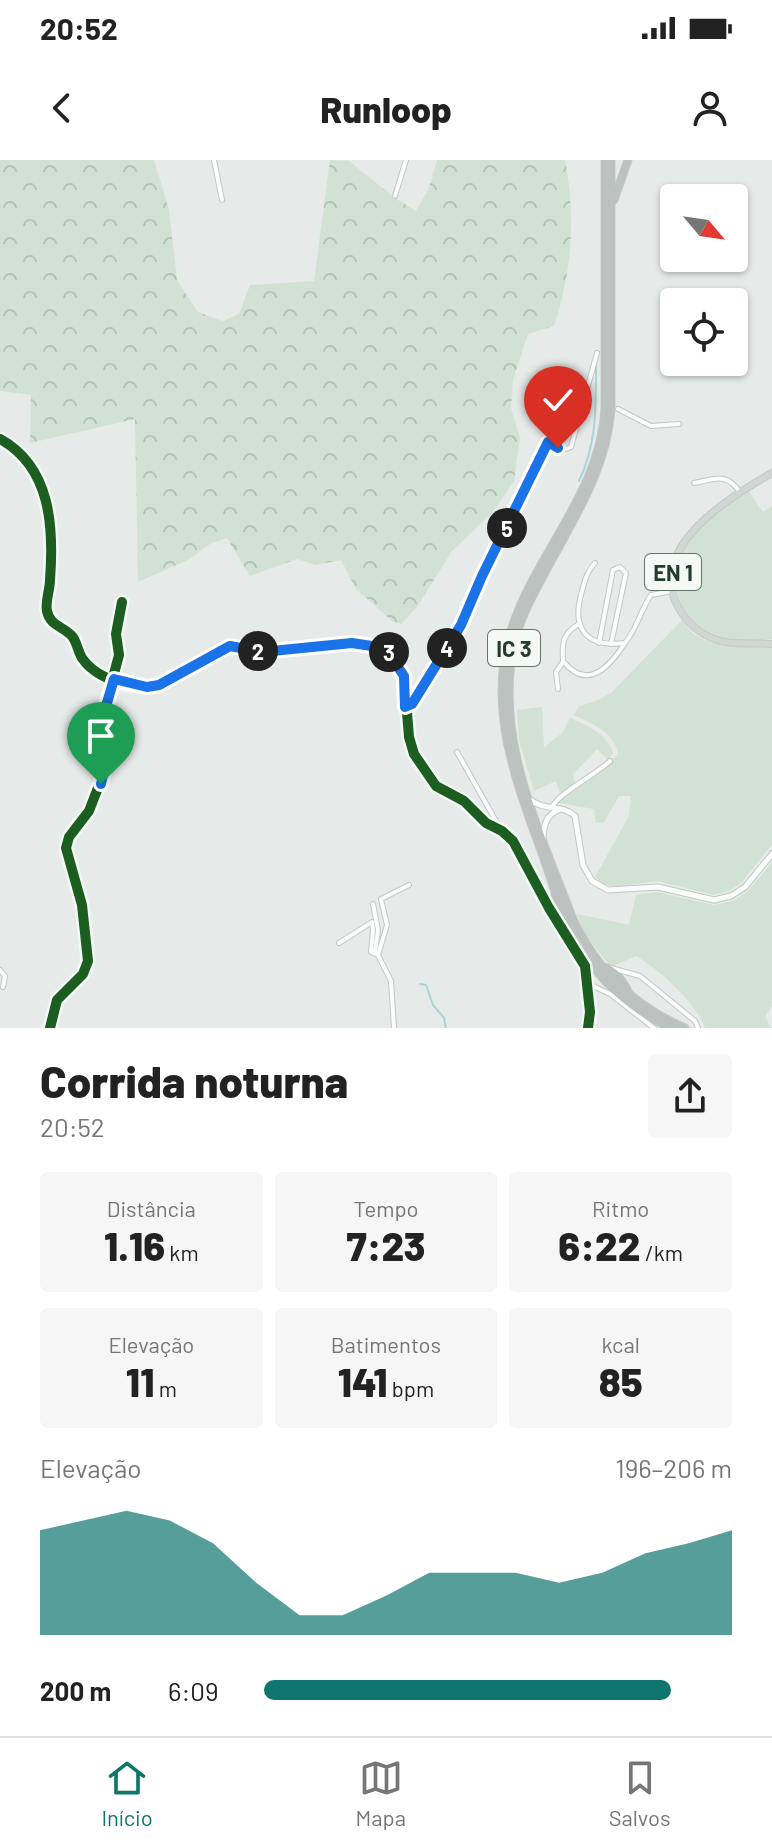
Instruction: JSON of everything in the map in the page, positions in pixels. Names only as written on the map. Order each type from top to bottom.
[{"type":"highway","name":"IC 3","points":[[607,160],[605,408],[601,442],[584,486],[520,606],[509,639],[502,711],[507,747],[561,908],[576,942],[606,980],[639,1010],[671,1028]]},
{"type":"highway","name":"IC 3","points":[[607,160],[611,210],[611,409],[607,444],[590,488],[526,609],[515,641],[509,676],[512,740],[529,799],[582,939],[630,995],[668,1021],[685,1028]]},
{"type":"highway","points":[[611,210],[619,179],[628,160]]},
{"type":"highway","points":[[548,906],[556,893]]},
{"type":"highway","points":[[548,906],[561,908]]},
{"type":"highway","points":[[604,967],[625,985],[630,995]]},
{"type":"main road","name":"EN 1","points":[[772,473],[714,511],[685,540],[674,563],[672,591],[689,624],[706,636],[729,643],[772,644]]},
{"type":"street","points":[[214,160],[222,200]]},
{"type":"street","points":[[395,196],[406,160]]},
{"type":"street","points":[[405,707],[417,698],[461,625],[549,440],[566,449],[571,447],[597,353]]},
{"type":"street","points":[[618,409],[651,426],[679,424]]},
{"type":"street","points":[[0,439],[18,449],[37,473],[45,496],[50,538],[50,581],[46,609],[52,623],[71,636],[81,657],[96,675],[147,687],[159,685],[230,646],[262,652],[352,643],[385,648],[404,676],[405,707],[414,754],[436,786],[464,801],[486,823],[513,841],[585,966],[588,1028]]},
{"type":"street","points":[[694,483],[725,478],[732,481],[740,492]]},
{"type":"street","points":[[595,563],[588,570],[578,605],[579,624],[599,643],[625,643]]},
{"type":"street","points":[[599,643],[613,570],[620,567],[626,573],[611,644]]},
{"type":"street","points":[[563,661],[577,673],[593,675],[606,667],[640,622],[645,603],[651,595],[672,591]]},
{"type":"street","points":[[50,1028],[57,1000],[83,974],[88,961],[82,905],[66,848],[69,837],[89,811],[106,767],[107,758],[98,745],[97,737],[119,655],[116,634],[122,602]]},
{"type":"street","points":[[558,689],[556,672],[563,661],[563,638],[579,624]]},
{"type":"street","points":[[457,752],[502,831]]},
{"type":"street","points":[[552,807],[557,798],[585,782],[610,761]]},
{"type":"street","points":[[529,799],[537,806],[570,811],[575,816],[583,865],[590,878],[608,890],[658,887],[714,900],[731,896],[745,887],[772,854]]},
{"type":"street","points":[[543,838],[545,821],[561,809]]},
{"type":"street","points":[[376,954],[387,925],[381,899],[409,885]]},
{"type":"street","points":[[373,904],[378,930],[376,954]]},
{"type":"street","points":[[339,943],[372,922],[371,952],[376,954],[391,981],[394,1028]]},
{"type":"street","points":[[604,967],[640,976],[695,1021],[698,1028]]},
{"type":"street","points":[[0,970],[5,976],[3,987]]},
{"type":"street","points":[[625,985],[630,978],[640,976]]},
{"type":"street","points":[[587,983],[610,994],[654,1028]]},
{"type":"green space","points":[[0,160],[154,160],[169,210],[177,280],[198,312],[223,321],[239,314],[250,285],[314,281],[330,160],[349,161],[416,211],[429,188],[437,160],[565,160],[571,223],[565,285],[554,326],[528,334],[513,380],[511,408],[520,439],[514,481],[492,513],[452,551],[417,607],[401,624],[392,621],[356,589],[341,560],[316,565],[297,559],[250,576],[227,538],[210,544],[188,560],[138,582],[135,419],[30,443],[31,395],[0,391]]},
{"type":"green space","points":[[748,491],[763,512],[772,506],[772,639],[730,639],[703,629],[684,609],[676,584],[680,557],[693,536],[715,514]]},
{"type":"green space","points":[[682,620],[690,631],[711,643],[772,648],[772,845],[741,883],[729,891],[713,895],[658,881],[615,887],[603,884],[595,877],[629,816],[631,796],[619,796],[604,822],[596,823],[594,809],[559,803],[558,799],[599,774],[618,754],[607,734],[574,715],[579,706],[611,693]]},
{"type":"green space","points":[[542,707],[544,748],[563,732],[570,718],[602,736],[613,753],[608,760],[597,749],[573,774],[575,785],[560,793],[556,781],[534,791],[519,740],[517,710]]},
{"type":"green space","points":[[772,862],[772,1006],[765,1017],[771,1028],[705,1028],[694,1008],[666,978],[636,956],[611,967],[586,936],[577,914],[629,925],[636,895],[657,892],[714,905],[733,901],[748,891]]},
{"type":"waterway","points":[[579,481],[592,439],[596,365]]},
{"type":"waterway","points":[[420,984],[426,985],[433,1005],[444,1018],[446,1028]]},
{"type":"cycle path","points":[[0,439],[30,465],[46,500],[51,540],[49,616],[72,636],[89,666],[106,678],[139,686],[159,685],[230,646],[262,652],[352,643],[385,648],[404,676],[409,737],[414,754],[436,786],[464,801],[486,823],[513,841],[585,966],[590,1012],[588,1028]]},
{"type":"cycle path","points":[[50,1028],[57,1000],[83,974],[88,961],[82,905],[66,848],[69,837],[89,811],[106,767],[107,758],[98,745],[97,737],[119,655],[116,634],[122,602]]},
{"type":"route","points":[[101,784],[107,758],[98,745],[97,737],[114,679],[147,687],[159,685],[230,646],[262,652],[352,643],[385,648],[404,676],[405,707],[412,704],[461,625],[548,442],[558,448]]}]
